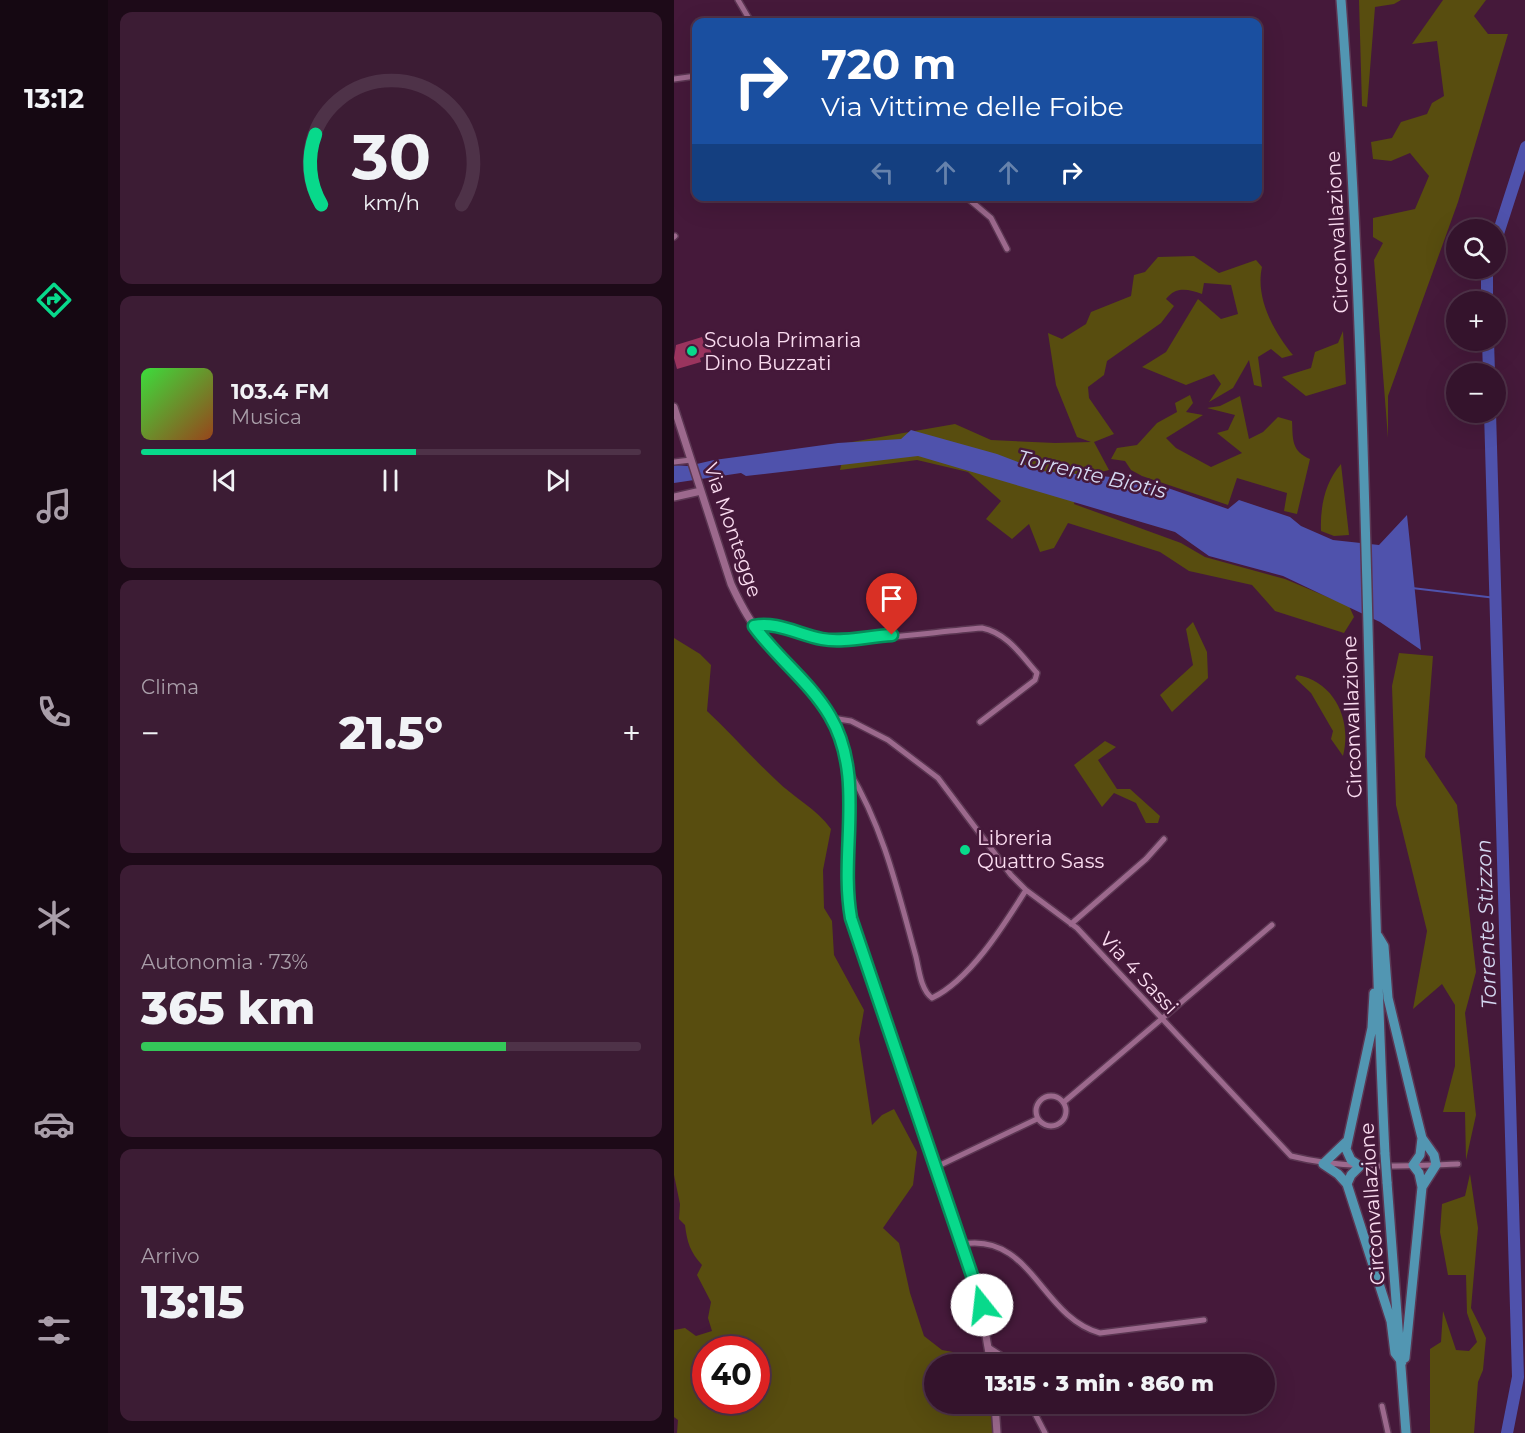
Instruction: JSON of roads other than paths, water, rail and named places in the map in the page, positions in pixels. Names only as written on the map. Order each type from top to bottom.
[{"type":"highway","name":"Circonvallazione","points":[[1341,0],[1352,159],[1385,1154],[1403,1362],[1406,1433]]},
{"type":"highway","points":[[1347,1184],[1351,1174],[1360,1166],[1348,1155],[1348,1139],[1372,1028],[1374,938],[1377,935],[1384,946],[1388,998],[1422,1138],[1420,1155],[1413,1166],[1419,1173],[1422,1187],[1414,1248],[1407,1355],[1403,1362],[1395,1353],[1391,1321],[1347,1184],[1323,1164],[1342,1148],[1348,1139]]},
{"type":"highway","points":[[1422,1138],[1434,1155],[1436,1164],[1422,1187]]},
{"type":"street","points":[[738,0],[749,18]]},
{"type":"street","points":[[674,79],[692,77]]},
{"type":"street","points":[[971,201],[991,218],[1007,249]]},
{"type":"street","name":"Via Montegge","points":[[674,407],[731,584],[754,626],[818,696],[832,718],[842,742],[851,790],[846,867],[851,918],[978,1290],[990,1354]]},
{"type":"street","points":[[674,462],[692,463]]},
{"type":"street","points":[[674,496],[701,491]]},
{"type":"street","points":[[754,626],[761,624],[779,627],[824,640],[982,628],[995,631],[1006,638],[1037,673],[1035,680],[980,722]]},
{"type":"street","name":"Via 4 Sassi","points":[[832,718],[851,721],[888,740],[938,778],[1026,890],[1072,924],[1291,1156],[1323,1164],[1360,1166],[1458,1164]]},
{"type":"street","points":[[848,770],[875,818],[926,994],[932,998],[943,993],[959,978],[1005,924],[1026,890]]},
{"type":"street","points":[[1072,924],[1146,859],[1164,839]]},
{"type":"street","points":[[1064,1102],[1272,925]]},
{"type":"street","points":[[1047,1096],[1057,1096],[1064,1102],[1067,1115],[1060,1125],[1047,1127],[1037,1119],[1035,1110],[1039,1101],[1047,1096]]},
{"type":"street","points":[[936,1167],[1037,1119]]},
{"type":"street","points":[[963,1244],[979,1241],[1009,1252],[1024,1265],[1064,1313],[1086,1329],[1100,1333],[1204,1320]]},
{"type":"street","points":[[990,1348],[998,1354]]},
{"type":"street","points":[[1382,1406],[1388,1433]]},
{"type":"street","points":[[996,1414],[997,1433]]},
{"type":"street","points":[[1036,1414],[1046,1433]]},
{"type":"waterway","name":"Torrente Stizzon","points":[[1503,219],[1526,147]]},
{"type":"waterway","name":"Torrente Stizzon","points":[[1487,279],[1487,291]]},
{"type":"waterway","name":"Torrente Stizzon","points":[[1488,351],[1489,363]]},
{"type":"waterway","name":"Torrente Stizzon","points":[[1490,423],[1518,1377],[1507,1433]]},
{"type":"waterway","name":"Torrente Biotis","points":[[1412,588],[1496,598]]},
{"type":"place","name":"Scuola Primaria Dino Buzzati","points":[[692,351]]},
{"type":"place","name":"Libreria Quattro Sass","points":[[965,850]]}]
